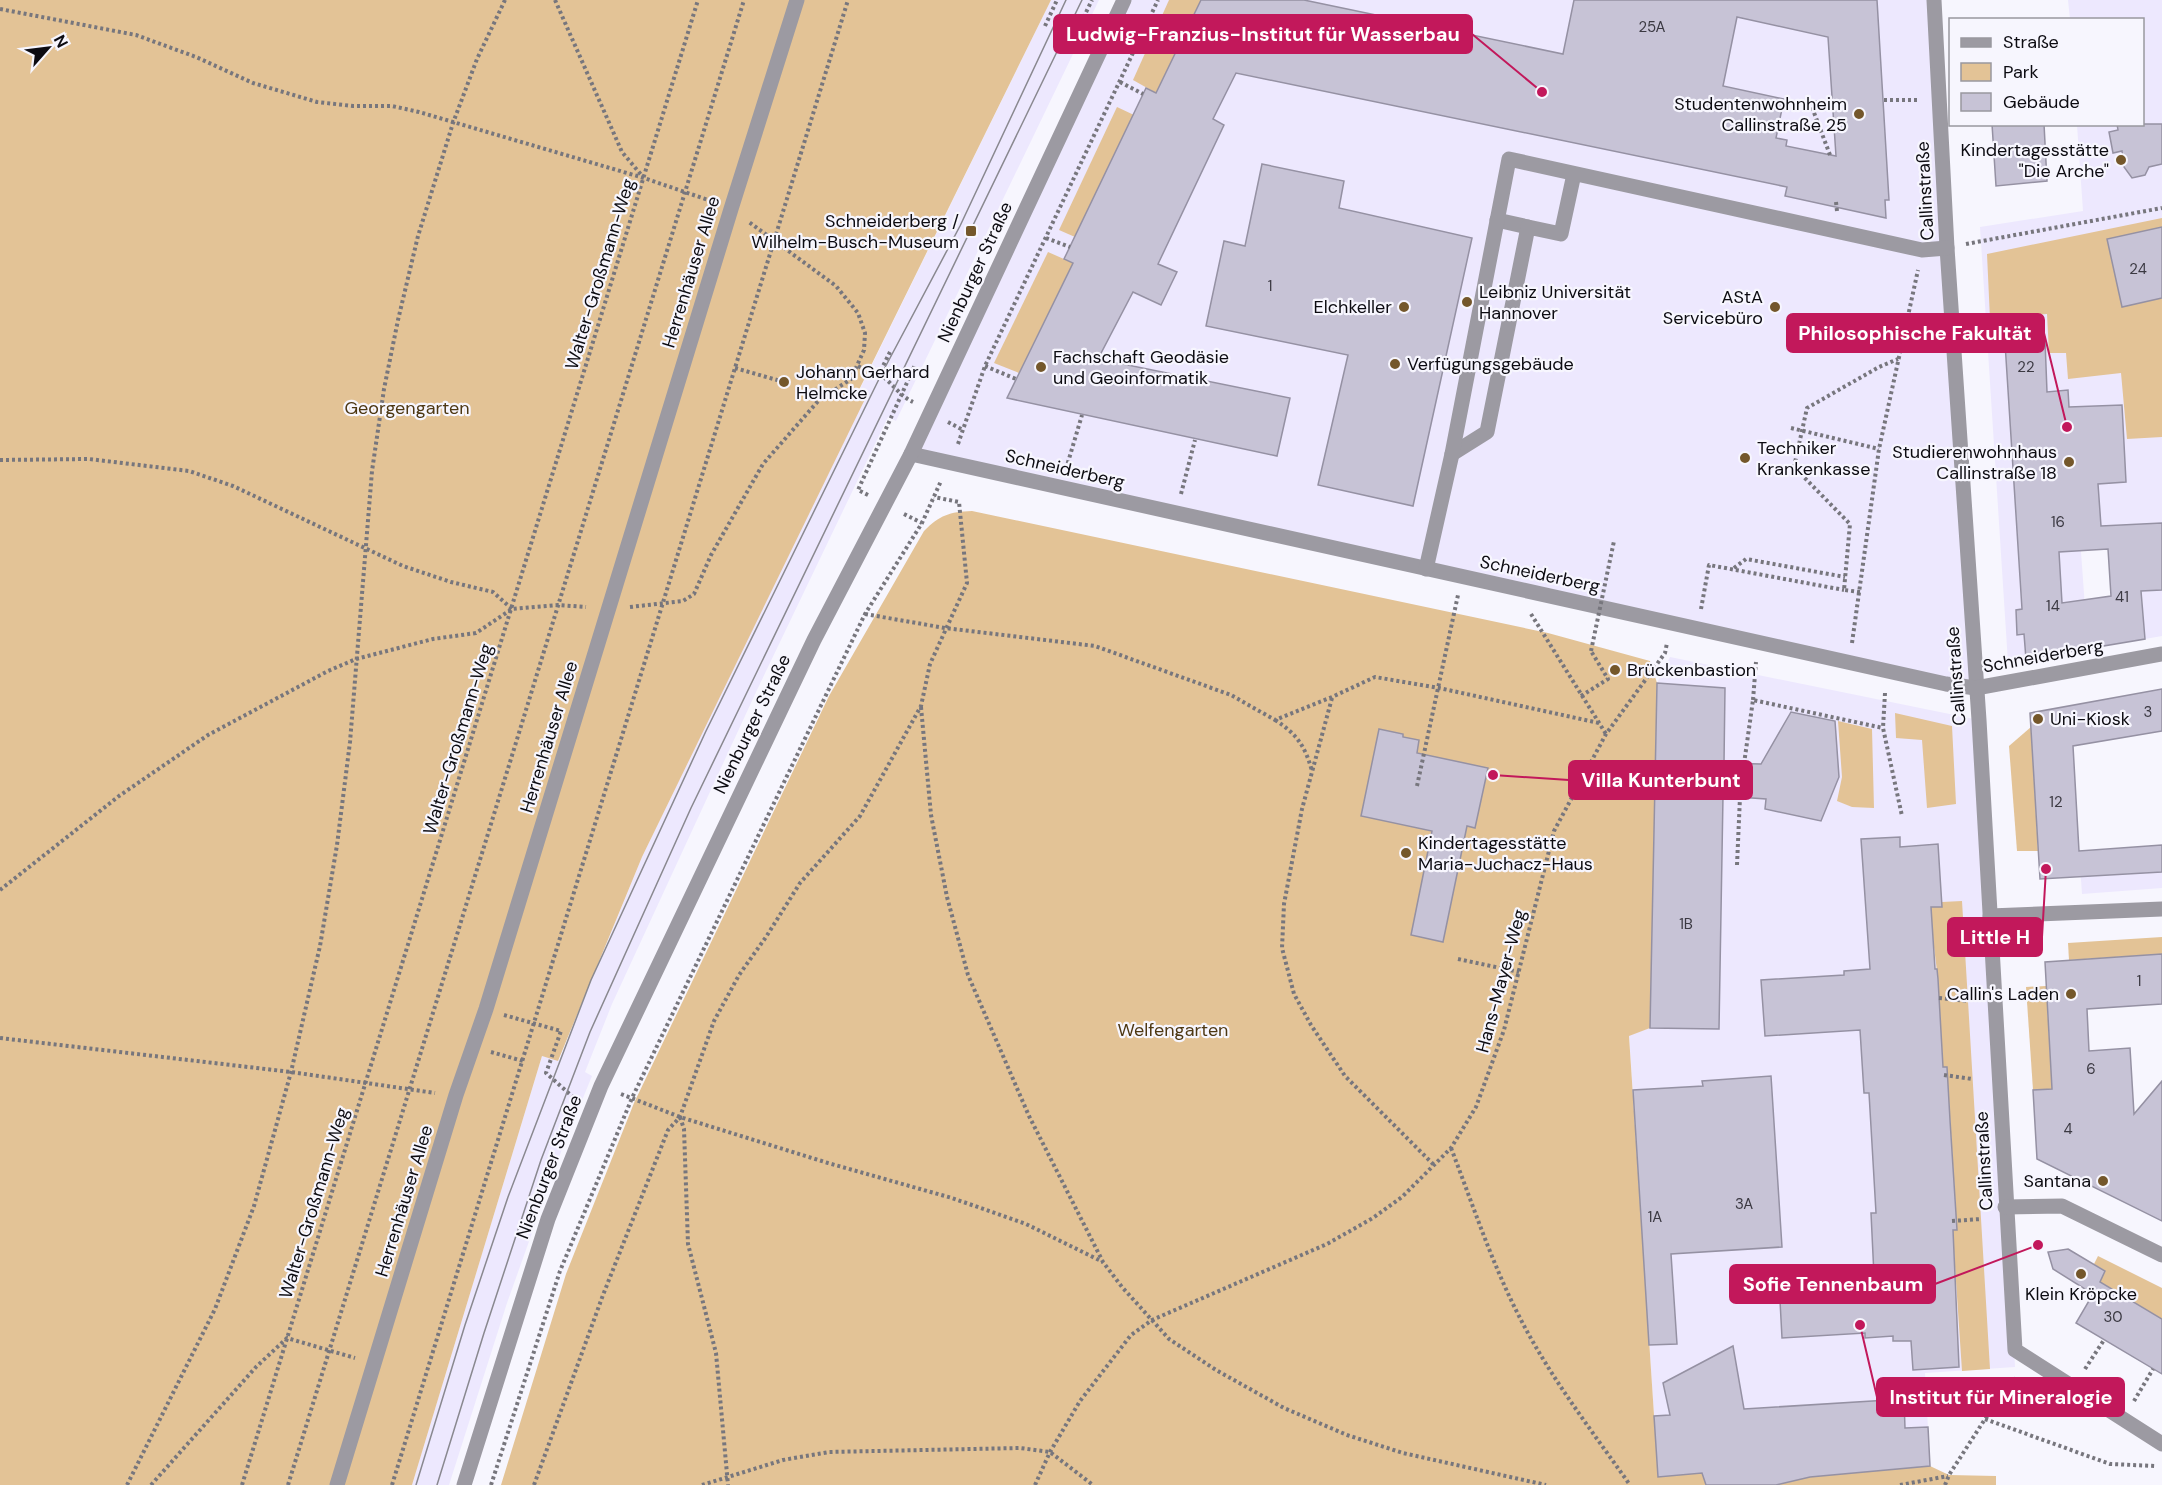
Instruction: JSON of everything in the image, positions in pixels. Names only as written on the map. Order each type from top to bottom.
[{"type":"street","name":"Herrenhäuser Allee","points":[[337,1485],[797,0]]},
{"type":"street","name":"Nienburger Straße","points":[[464,1485],[548,1220],[601,1086],[814,640],[911,454],[1124,0]]},
{"type":"street","name":"Callinstraße","points":[[1934,0],[2014,1350]]},
{"type":"street","points":[[1426,569],[1452,454],[1509,159],[1922,250],[1947,248]]},
{"type":"street","points":[[1497,220],[1562,234],[1574,174]]},
{"type":"street","points":[[1452,454],[1487,432],[1528,227]]},
{"type":"street","name":"Schneiderberg","points":[[911,454],[1946,684],[1976,688],[2162,654]]},
{"type":"street","points":[[1990,916],[2162,909]]},
{"type":"street","points":[[2006,1207],[2062,1206],[2162,1255]]},
{"type":"street","points":[[2014,1350],[2162,1444]]},
{"type":"path","points":[[127,1485],[215,1309],[254,1206],[291,1072],[320,946],[338,845],[350,742],[372,471],[384,389],[418,236],[453,123],[477,59],[505,0]]},
{"type":"path","points":[[555,0],[622,152],[644,178]]},
{"type":"path","name":"Walter-Großmann-Weg","points":[[242,1485],[698,0]]},
{"type":"path","points":[[288,1485],[744,0]]},
{"type":"path","points":[[392,1485],[848,0]]},
{"type":"path","points":[[1045,26],[1057,0]]},
{"type":"path","points":[[1073,39],[1092,0]]},
{"type":"path","points":[[491,1485],[560,1271],[632,1098],[865,614],[922,523],[963,430],[985,366],[1158,0]]},
{"type":"path","points":[[0,9],[136,35],[196,57],[253,83],[317,102],[353,106],[392,106],[419,112],[644,178]]},
{"type":"path","points":[[1120,82],[1143,94]]},
{"type":"path","points":[[1884,100],[1940,99]]},
{"type":"path","points":[[1830,154],[1810,102],[1832,102]]},
{"type":"path","points":[[1947,248],[2162,208]]},
{"type":"path","points":[[1046,238],[1070,247]]},
{"type":"path","points":[[1849,662],[1879,449],[1922,250]]},
{"type":"path","points":[[683,601],[694,594],[711,555],[763,464],[819,400],[851,379],[864,350],[865,333],[858,313],[836,285],[806,262]]},
{"type":"path","points":[[878,377],[890,352]]},
{"type":"path","points":[[1844,590],[1850,524],[1794,468],[1807,408],[1899,358]]},
{"type":"path","points":[[858,490],[915,365]]},
{"type":"path","points":[[858,366],[878,377],[881,375],[896,386],[901,396]]},
{"type":"path","points":[[985,366],[1016,380]]},
{"type":"path","points":[[735,368],[784,382]]},
{"type":"path","points":[[1061,488],[1082,415]]},
{"type":"path","points":[[1791,428],[1879,449]]},
{"type":"path","points":[[1176,514],[1195,440]]},
{"type":"path","points":[[0,460],[88,459],[189,471],[233,486],[366,550],[450,582],[493,592],[512,609],[476,633],[432,639],[356,659],[328,671],[208,735],[119,796],[0,890]]},
{"type":"path","points":[[534,1485],[603,1295],[668,1130],[680,1117],[714,1020],[739,975],[800,883],[860,816],[921,706],[930,664],[966,583],[959,502],[934,497]]},
{"type":"path","points":[[1581,696],[1608,679],[1591,651],[1614,541]]},
{"type":"path","points":[[1734,568],[1746,559],[1845,577]]},
{"type":"path","points":[[1698,628],[1709,565],[1860,592]]},
{"type":"path","points":[[1417,786],[1461,577]]},
{"type":"path","points":[[1515,588],[1606,734]]},
{"type":"path","points":[[865,614],[945,628],[1095,646],[1231,695],[1275,720],[1292,731],[1307,755],[1313,773]]},
{"type":"path","name":"Hans-Mayer-Weg","points":[[1035,1485],[1050,1452],[1080,1401],[1131,1335],[1152,1320],[1327,1244],[1373,1218],[1402,1197],[1451,1148],[1476,1107],[1504,1030],[1554,831],[1606,734],[1665,652]]},
{"type":"path","points":[[1275,720],[1332,697],[1375,676],[1599,723]]},
{"type":"path","points":[[1744,764],[1754,684]]},
{"type":"path","points":[[1332,697],[1302,809],[1284,904],[1282,948],[1294,994],[1311,1026],[1345,1076],[1435,1166]]},
{"type":"path","points":[[1753,700],[1883,729]]},
{"type":"path","points":[[921,706],[931,815],[947,897],[968,975],[1029,1116],[1103,1262],[1169,1339],[1216,1370],[1284,1408],[1347,1435],[1403,1454],[1546,1485]]},
{"type":"path","points":[[1883,707],[1883,729],[1902,816]]},
{"type":"path","points":[[1737,866],[1740,797]]},
{"type":"path","points":[[1458,959],[1519,972]]},
{"type":"path","points":[[1939,998],[1968,1001]]},
{"type":"path","points":[[486,1009],[534,1025],[561,1031],[550,1062]]},
{"type":"path","points":[[0,1038],[291,1072],[456,1095]]},
{"type":"path","points":[[473,1046],[523,1061]]},
{"type":"path","points":[[1944,1075],[1972,1079]]},
{"type":"path","points":[[632,1098],[680,1117],[828,1163],[952,1198],[1026,1224],[1103,1262]]},
{"type":"path","points":[[680,1117],[684,1130],[688,1244],[716,1353],[728,1485]]},
{"type":"path","points":[[1451,1148],[1504,1286],[1520,1319],[1544,1361],[1630,1485]]},
{"type":"path","points":[[1952,1221],[1981,1219]]},
{"type":"path","points":[[151,1485],[256,1367],[288,1338],[374,1365]]},
{"type":"path","points":[[2074,1388],[2104,1340]]},
{"type":"path","points":[[1945,1485],[1985,1419],[2016,1378],[2014,1350]]},
{"type":"path","points":[[2123,1420],[2153,1368]]},
{"type":"path","points":[[1985,1419],[2110,1464],[2162,1466]]},
{"type":"path","points":[[702,1485],[783,1460],[829,1452],[1020,1448],[1050,1452],[1093,1485]]},
{"type":"path","points":[[1900,1485],[1949,1475]]},
{"type":"shaded area","points":[[1051,0],[1099,0],[896,421],[888,417],[757,690],[612,1004],[585,1072],[592,1076],[562,1149],[507,1303],[449,1485],[412,1485],[542,1056],[559,1060],[642,857],[865,397],[858,393]]},
{"type":"shaded area","name":"Leibniz Universität Hannover","points":[[1124,0],[1934,0],[1976,688],[911,454]]},
{"type":"shaded area","points":[[2068,0],[2162,0],[2162,636],[2145,639],[2139,549],[2080,538],[2088,649],[2008,663],[1980,227],[2083,211],[2077,126],[2144,126],[2144,18],[2070,18]]},
{"type":"shaded area","points":[[1670,657],[1979,720],[2015,1367],[1925,1373],[1930,1466],[1810,1477],[1776,1485],[1706,1485],[1658,1477],[1629,1035],[1650,1028],[1657,683]]},
{"type":"shaded area","points":[[2162,845],[2162,888],[2082,894],[2079,851]]},
{"type":"green space","name":"Georgengarten","points":[[0,0],[1051,0],[858,392],[866,397],[642,857],[558,1061],[542,1056],[412,1485],[0,1485]]},
{"type":"green space","points":[[1169,0],[1201,0],[1156,93],[1133,80]]},
{"type":"green space","points":[[1117,107],[1134,115],[1075,237],[1059,230]]},
{"type":"green space","points":[[2162,218],[2162,437],[2127,439],[2121,373],[2068,379],[2066,353],[2049,353],[2047,314],[1990,319],[1987,254]]},
{"type":"green space","points":[[1048,252],[1073,263],[1019,373],[994,363]]},
{"type":"green space","name":"Welfengarten","points":[[972,511],[1548,633],[1650,661],[1657,683],[1650,1028],[1629,1036],[1658,1476],[1702,1473],[1706,1485],[501,1485],[566,1274],[634,1103],[829,696],[924,531],[945,515]]},
{"type":"green space","points":[[1895,713],[1952,726],[1956,804],[1927,808],[1922,740],[1896,738]]},
{"type":"green space","points":[[1838,721],[1872,729],[1874,808],[1852,807],[1837,801],[1842,777]]},
{"type":"green space","points":[[2031,727],[2038,851],[2017,851],[2009,746]]},
{"type":"green space","points":[[1962,901],[1990,1369],[1962,1371],[1952,1221],[1956,1212],[1948,1086],[1943,1067],[1938,979],[1929,907],[1942,907],[1942,902]]},
{"type":"green space","points":[[2162,937],[2162,954],[2069,960],[2068,943]]},
{"type":"green space","points":[[2046,986],[2052,1089],[2033,1090],[2026,987]]},
{"type":"green space","points":[[2098,1256],[2162,1288],[2162,1319],[2100,1282],[2105,1271],[2094,1264]]},
{"type":"green space","points":[[1930,1466],[1949,1475],[1996,1476],[1996,1485],[1776,1485],[1810,1477]]},
{"type":"building","points":[[1201,0],[1304,0],[1563,54],[1574,0],[1877,0],[1889,200],[1885,200],[1886,218],[1785,196],[1787,187],[1236,73],[1213,119],[1224,125],[1158,264],[1177,272],[1161,305],[1133,292],[1098,359],[1290,398],[1277,456],[1007,398],[1073,263],[1064,259],[1146,88],[1156,93]],"holes":[[[1737,17],[1828,37],[1836,156],[1786,146],[1787,140],[1776,138],[1784,99],[1723,86]]]},
{"type":"building","points":[[2162,124],[2162,164],[2149,167],[2145,175],[2132,178],[2124,167],[2122,151],[2113,153],[2109,132],[2118,130],[2117,126]]},
{"type":"building","points":[[1992,126],[2044,126],[2047,181],[1996,186]]},
{"type":"building","points":[[1262,164],[1344,181],[1339,208],[1472,238],[1413,506],[1318,485],[1348,355],[1206,326],[1224,241],[1245,246]]},
{"type":"building","points":[[2162,227],[2162,298],[2122,307],[2107,239]]},
{"type":"building","points":[[2045,340],[2047,392],[2068,390],[2069,407],[2122,405],[2126,482],[2098,484],[2101,526],[2162,523],[2162,590],[2141,591],[2145,639],[2026,659],[2024,634],[2017,635],[2016,610],[2022,609],[2005,343]],"holes":[[[2108,549],[2111,596],[2062,603],[2059,552]]]},
{"type":"building","points":[[1657,683],[1725,688],[1724,763],[1761,764],[1791,712],[1835,721],[1839,777],[1821,821],[1765,809],[1766,799],[1723,796],[1719,1029],[1650,1028]]},
{"type":"building","points":[[2162,689],[2162,731],[2073,746],[2079,851],[2162,845],[2162,872],[2040,879],[2030,713]]},
{"type":"building","points":[[1379,729],[1419,740],[1417,753],[1488,768],[1475,828],[1467,826],[1443,942],[1411,935],[1432,831],[1361,816]]},
{"type":"building","points":[[1900,837],[1900,847],[1938,844],[1942,907],[1931,907],[1943,1067],[1947,1067],[1957,1230],[1953,1230],[1959,1367],[1913,1370],[1911,1341],[1893,1341],[1893,1336],[1865,1338],[1865,1333],[1782,1338],[1779,1282],[1874,1276],[1871,1213],[1876,1213],[1872,1144],[1869,1093],[1864,1093],[1860,1030],[1765,1036],[1761,980],[1844,975],[1844,971],[1870,969],[1861,839]]},
{"type":"building","points":[[2162,954],[2162,1004],[2087,1009],[2089,1051],[2130,1048],[2134,1114],[2162,1081],[2162,1221],[2037,1159],[2033,1090],[2052,1089],[2045,962]]},
{"type":"building","points":[[1771,1076],[1782,1247],[1671,1254],[1677,1344],[1649,1345],[1633,1090],[1703,1086],[1702,1081]]},
{"type":"building","points":[[2068,1249],[2105,1271],[2100,1282],[2162,1319],[2162,1374],[2076,1323],[2093,1294],[2053,1269],[2048,1252]]},
{"type":"building","points":[[1733,1346],[1744,1409],[1904,1399],[1905,1428],[1928,1427],[1930,1466],[1810,1477],[1776,1485],[1706,1485],[1702,1473],[1658,1477],[1654,1416],[1670,1415],[1663,1383]]},
{"type":"tram line","points":[[416,1485],[465,1325],[508,1197],[591,980],[706,731],[881,375],[960,226],[1066,0]]},
{"type":"tram line","points":[[437,1485],[541,1160],[590,1032],[691,808],[1082,0]]},
{"type":"place","name":"Ludwig-Franzius-Institut für Wasserbau","points":[[1542,92]]},
{"type":"place","name":"Studentenwohnheim Callinstraße 25","points":[[1859,114]]},
{"type":"place","name":"Kindertagesstätte \"Die Arche\"","points":[[2121,160]]},
{"type":"place","name":"Schneiderberg / Wilhelm-Busch-Museum","points":[[971,231]]},
{"type":"place","name":"Leibniz Universität Hannover","points":[[1467,302]]},
{"type":"place","name":"Elchkeller","points":[[1404,307]]},
{"type":"place","name":"AStA Servicebüro","points":[[1775,307]]},
{"type":"place","name":"Verfügungsgebäude","points":[[1395,364]]},
{"type":"place","name":"Fachschaft Geodäsie und Geoinformatik","points":[[1041,367]]},
{"type":"place","name":"Johann Gerhard Helmcke","points":[[784,382]]},
{"type":"place","name":"Philosophische Fakultät","points":[[2067,427]]},
{"type":"place","name":"Techniker Krankenkasse","points":[[1745,458]]},
{"type":"place","name":"Studierenwohnhaus Callinstraße 18","points":[[2069,462]]},
{"type":"place","name":"Brückenbastion","points":[[1615,670]]},
{"type":"place","name":"Uni-Kiosk","points":[[2038,719]]},
{"type":"place","name":"Villa Kunterbunt","points":[[1493,775]]},
{"type":"place","name":"Kindertagesstätte Maria-Juchacz-Haus","points":[[1406,853]]},
{"type":"place","name":"Little H","points":[[2046,869]]},
{"type":"place","name":"Callin's Laden","points":[[2071,994]]},
{"type":"place","name":"Santana","points":[[2103,1181]]},
{"type":"place","name":"Sofie Tennenbaum","points":[[2038,1245]]},
{"type":"place","name":"Klein Kröpcke","points":[[2081,1274]]},
{"type":"place","name":"Institut für Mineralogie","points":[[1860,1325]]}]
